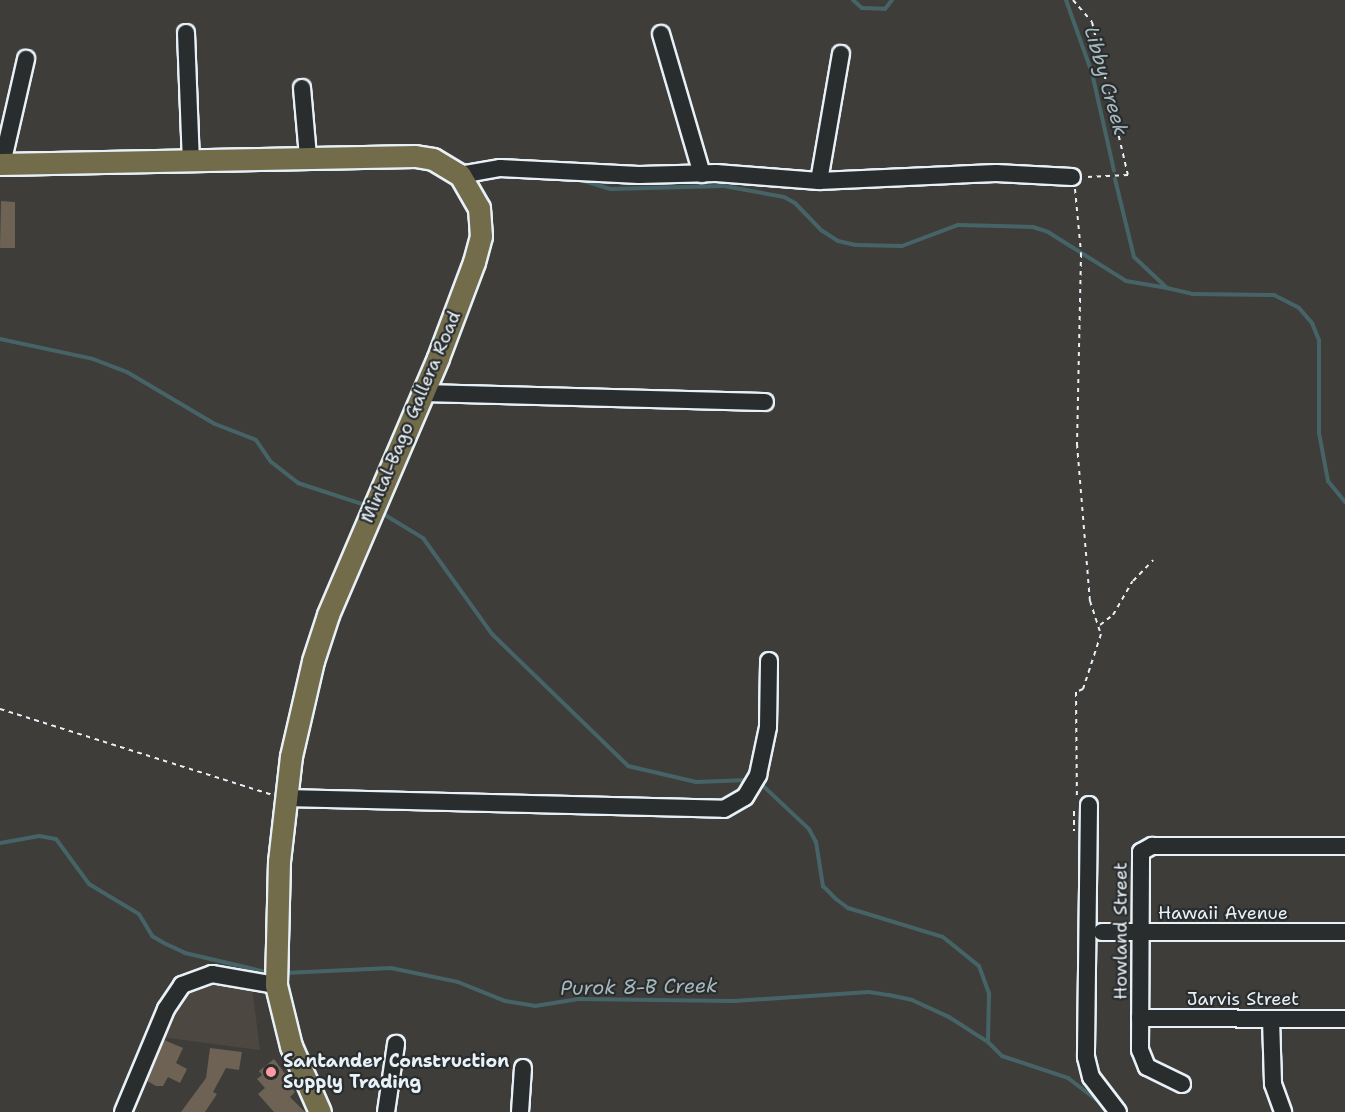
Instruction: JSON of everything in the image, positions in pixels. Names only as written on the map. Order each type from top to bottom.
[{"type":"main road","name":"Mintal-Bago Gallera Road","points":[[1,164],[415,156],[433,159],[460,175],[477,202],[481,236],[466,286],[328,615],[299,712],[279,861],[276,985],[291,1046],[320,1112]]},
{"type":"street","points":[[186,33],[191,161]]},
{"type":"street","points":[[662,34],[702,174]]},
{"type":"street","points":[[819,181],[841,54]]},
{"type":"street","points":[[1,164],[26,59]]},
{"type":"street","points":[[302,88],[308,157]]},
{"type":"street","points":[[460,175],[500,168],[639,175],[702,174],[819,181],[996,173],[1072,177]]},
{"type":"street","points":[[422,393],[765,402]]},
{"type":"street","points":[[286,798],[724,809],[745,797],[759,775],[768,727],[770,661]]},
{"type":"street","points":[[1089,805],[1086,1058],[1091,1077],[1118,1112]]},
{"type":"street","name":"Howland Street","points":[[1182,1084],[1147,1066],[1140,1050],[1140,857],[1147,847],[1345,846]]},
{"type":"street","name":"Hawaii Avenue","points":[[1102,932],[1345,932]]},
{"type":"street","points":[[123,1112],[160,1023],[182,985],[212,974],[276,985]]},
{"type":"street","name":"Jarvis Street","points":[[1140,1018],[1345,1019]]},
{"type":"street","points":[[1271,1019],[1273,1084],[1283,1112]]},
{"type":"street","points":[[386,1112],[396,1044]]},
{"type":"street","points":[[520,1112],[523,1068]]},
{"type":"path","points":[[1073,0],[1092,22],[1128,175],[1072,177],[1081,253],[1077,444],[1090,601],[1100,625],[1098,650],[1083,689],[1076,692],[1078,790],[1071,829],[1089,832]]},
{"type":"path","points":[[1100,625],[1113,615],[1137,576],[1153,560]]},
{"type":"path","points":[[0,709],[264,794]]},
{"type":"shaded area","points":[[213,981],[252,987],[260,1050],[161,1037],[172,1010],[189,988]]},
{"type":"building","points":[[1,201],[15,202],[15,248],[0,248]]},
{"type":"building","points":[[164,1040],[183,1048],[176,1063],[187,1069],[180,1083],[168,1077],[163,1086],[156,1086],[147,1081]]},
{"type":"building","points":[[210,1048],[242,1052],[239,1070],[226,1068],[213,1092],[217,1094],[205,1112],[181,1112],[206,1078]]},
{"type":"building","points":[[274,1059],[291,1082],[288,1084],[295,1092],[290,1097],[305,1112],[274,1112],[258,1094],[265,1088],[257,1079],[262,1075],[259,1071]]},
{"type":"waterway","name":"Libby Creek","points":[[853,0],[862,8],[885,9],[892,0]]},
{"type":"waterway","name":"Libby Creek","points":[[1066,0],[1092,73],[1114,171]]},
{"type":"waterway","name":"Libby Creek","points":[[1115,179],[1134,257],[1167,288],[1192,294],[1274,295],[1299,308],[1312,323],[1319,340],[1319,433],[1328,481],[1345,502]]},
{"type":"waterway","points":[[581,180],[611,189],[724,186],[784,197],[795,203],[821,230],[838,241],[856,245],[902,246],[958,225],[1033,227],[1048,232],[1126,281],[1167,288]]},
{"type":"waterway","points":[[0,339],[93,359],[127,372],[215,424],[256,440],[270,461],[298,483],[362,504]]},
{"type":"waterway","points":[[380,512],[423,538],[492,634],[628,766],[696,782],[749,780]]},
{"type":"waterway","points":[[760,783],[809,829],[816,842],[823,886],[836,899],[848,908],[943,937],[979,966],[989,993],[988,1042]]},
{"type":"waterway","name":"Purok 8-B Creek","points":[[0,843],[39,836],[56,839],[89,884],[139,914],[152,936],[185,953],[266,972]]},
{"type":"waterway","name":"Purok 8-B Creek","points":[[285,973],[391,968],[458,982],[505,1001],[535,1006],[578,999],[734,1001],[869,992],[889,995],[912,1000],[949,1017],[988,1042],[1002,1056],[1068,1078],[1106,1107]]},
{"type":"place","name":"Santander Construction Supply Trading","points":[[271,1072]]}]
